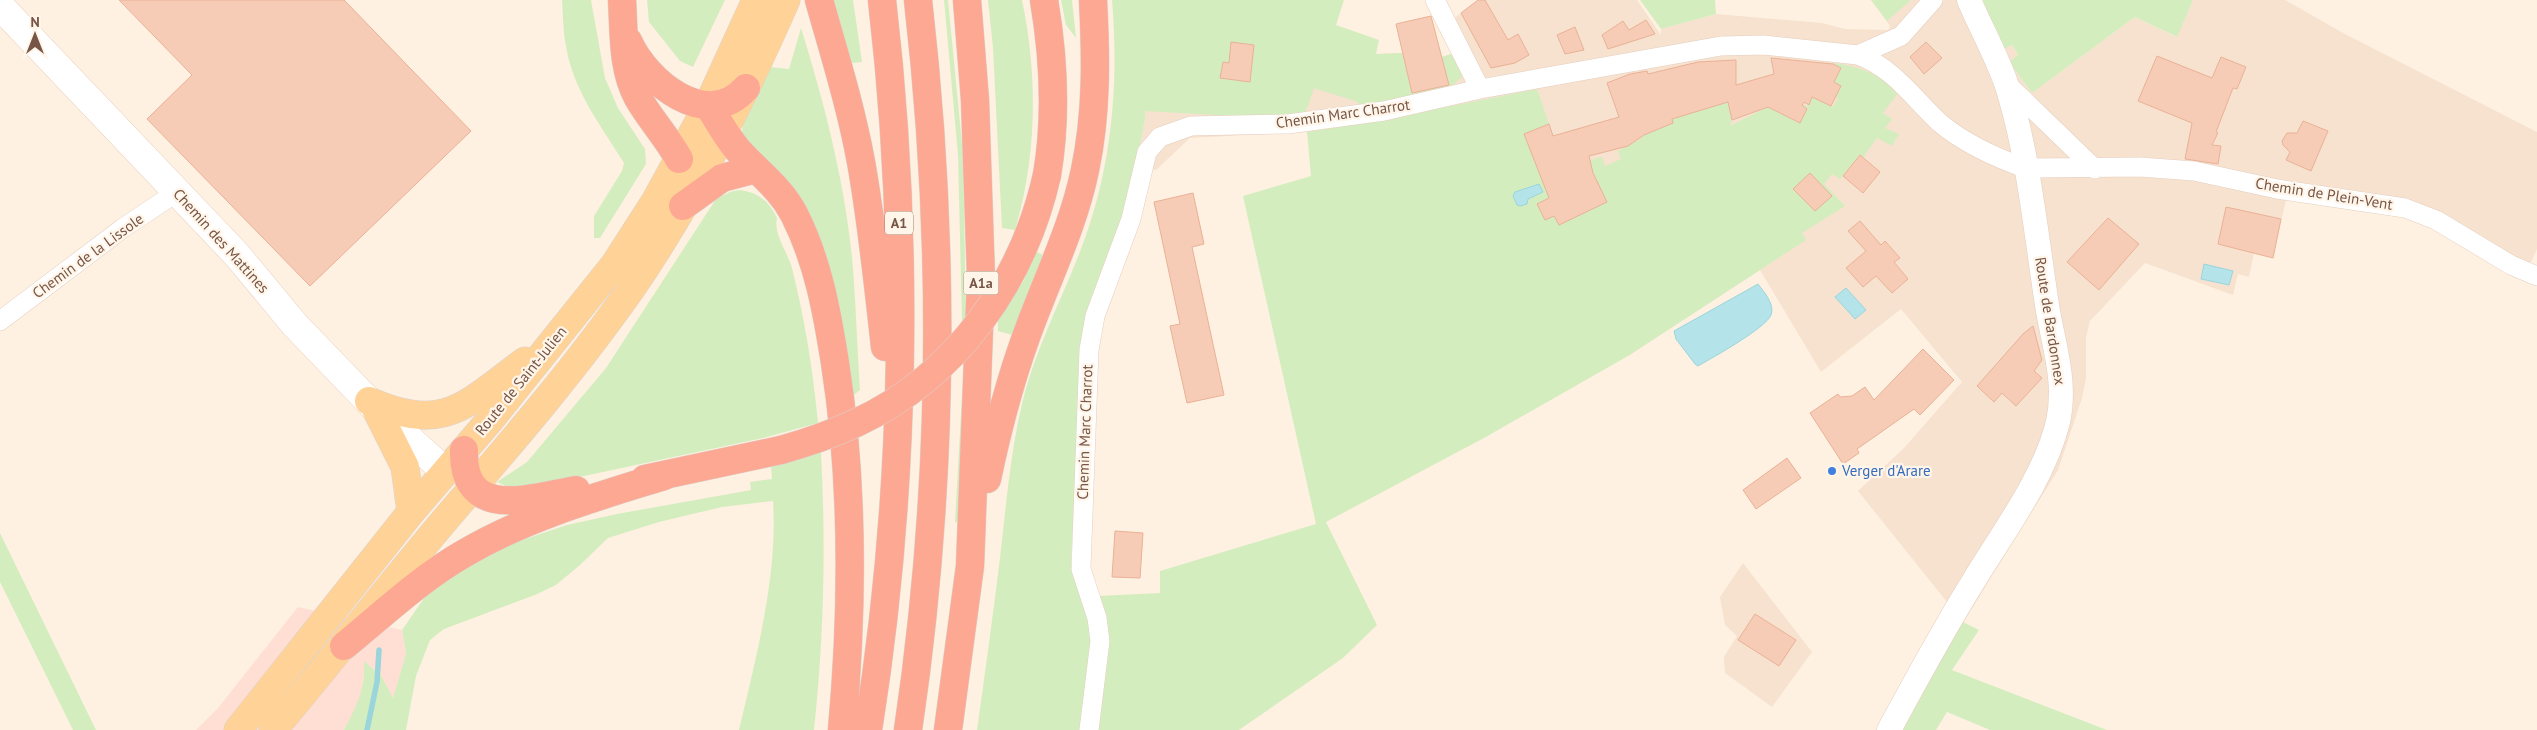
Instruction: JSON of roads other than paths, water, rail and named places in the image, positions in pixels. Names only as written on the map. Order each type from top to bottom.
[{"type":"highway","points":[[622,0],[625,55],[634,90],[679,159]]},
{"type":"highway","points":[[819,0],[838,66],[861,162],[873,239],[896,448]]},
{"type":"highway","name":"A1","points":[[868,730],[883,611],[896,448],[899,345],[899,206],[892,98],[882,0]]},
{"type":"highway","name":"A1","points":[[908,730],[922,626],[938,379],[937,251],[932,153],[918,0]]},
{"type":"highway","name":"A1a","points":[[948,730],[970,566],[981,278],[976,119],[967,0]]},
{"type":"highway","points":[[344,646],[447,564],[486,541],[607,490],[781,450],[832,433],[878,411],[922,381],[961,345],[994,303],[1019,260],[1039,211],[1054,131],[1054,84],[1044,0]]},
{"type":"highway","points":[[970,566],[1004,404],[1026,336],[1063,244],[1085,171],[1093,126],[1095,89],[1093,0]]},
{"type":"highway","points":[[624,30],[634,55],[656,80],[684,100],[708,105],[722,104],[734,100],[746,88]]},
{"type":"highway","points":[[708,105],[736,149],[785,198],[809,246],[822,290],[842,414],[847,483],[850,583],[842,730]]},
{"type":"highway","points":[[683,206],[722,178],[756,169]]},
{"type":"highway","points":[[464,450],[464,498],[507,501],[560,493],[607,490]]},
{"type":"main road","name":"Route de Saint-Julien","points":[[238,730],[411,512],[557,338],[626,248],[679,159],[708,105],[756,0]]},
{"type":"main road","name":"Route de Saint-Julien","points":[[273,730],[464,498],[508,448],[591,345],[631,288],[683,206],[725,131],[784,4]]},
{"type":"main road","name":"Chemin des Mattines","points":[[0,6],[237,255],[295,325],[372,405],[446,472]]},
{"type":"main road","points":[[372,405],[410,416],[429,416],[450,412],[472,400],[557,338]]},
{"type":"main road","points":[[372,405],[405,467],[411,512]]},
{"type":"main road","points":[[446,472],[464,498]]},
{"type":"street","points":[[1436,0],[1480,89]]},
{"type":"street","name":"Chemin Marc Charrot","points":[[1089,730],[1100,641],[1097,618],[1081,569],[1089,350],[1095,316],[1131,220],[1146,152],[1160,137],[1191,126],[1288,124],[1384,111],[1480,89],[1721,46],[1764,45],[1858,55],[1902,36],[1933,0]]},
{"type":"street","name":"Route de Bardonnex","points":[[1889,730],[1927,659],[2031,485],[2057,423],[2062,388],[2015,115],[2006,83],[1969,0]]},
{"type":"street","name":"Chemin de Plein-Vent","points":[[1858,55],[1871,60],[1893,74],[1940,122],[1964,140],[2000,160],[2025,168],[2096,169],[2140,167],[2194,171],[2277,189],[2405,208],[2436,220],[2511,265],[2537,276]]},
{"type":"street","points":[[2006,83],[2096,169]]},
{"type":"street","name":"Chemin de la Lissole","points":[[0,321],[123,228],[177,192]]},
{"type":"water","points":[[1539,184],[1543,192],[1528,199],[1527,204],[1517,205],[1513,196],[1515,192]]},
{"type":"water","points":[[2204,264],[2233,271],[2229,285],[2201,279]]},
{"type":"water","points":[[1758,284],[1768,298],[1772,311],[1767,321],[1726,350],[1698,366],[1695,364],[1676,339],[1674,331]]},
{"type":"water","points":[[1846,288],[1866,310],[1855,319],[1835,297]]},
{"type":"waterway","points":[[367,730],[377,682],[379,650]]},
{"type":"place","name":"Verger d'Arare","points":[[1832,471]]}]
